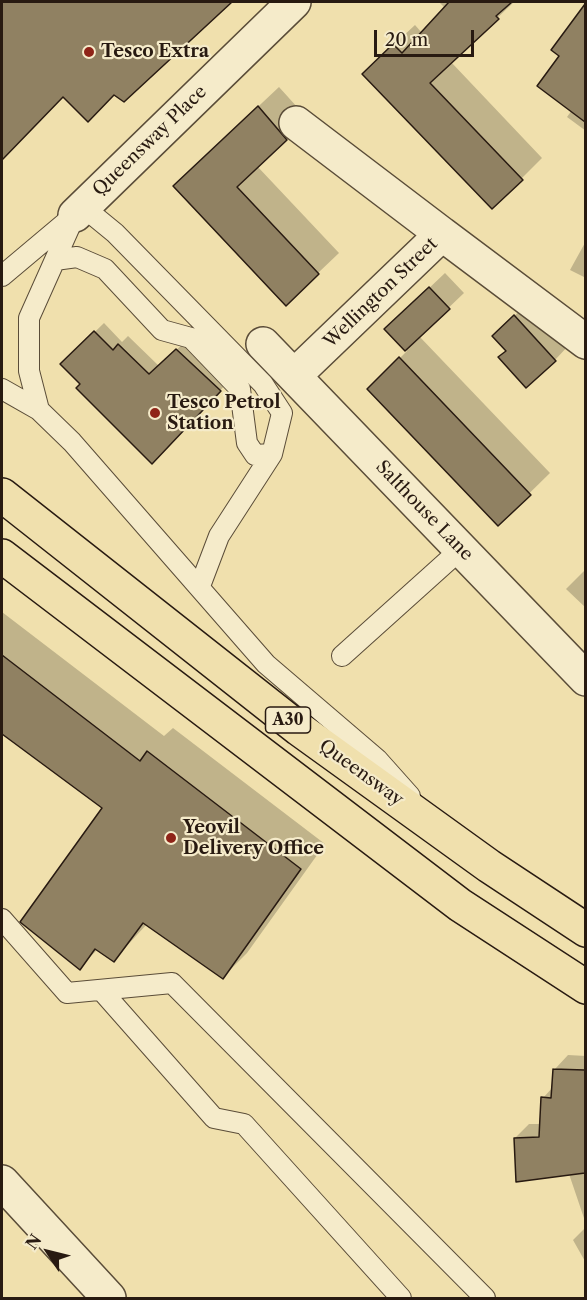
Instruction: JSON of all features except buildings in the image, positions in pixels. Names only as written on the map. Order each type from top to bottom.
[{"type":"highway","name":"Queensway","points":[[2,495],[299,729],[442,832],[585,930]]},
{"type":"highway","name":"A30","points":[[2,556],[460,905],[585,987]]},
{"type":"street","name":"Queensway Place","points":[[79,210],[294,2]]},
{"type":"street","points":[[296,123],[442,234]]},
{"type":"street","name":"Wellington Street","points":[[294,376],[442,234],[585,342]]},
{"type":"street","name":"Salthouse Lane","points":[[263,344],[585,679]]},
{"type":"street","points":[[2,1182],[109,1299]]},
{"type":"lane","points":[[39,410],[29,371],[29,318],[79,210],[115,233],[262,384],[282,413],[272,454],[219,536],[200,586]]},
{"type":"lane","name":"Queensway Place","points":[[2,276],[79,210]]},
{"type":"lane","points":[[54,260],[77,257],[105,269],[162,330],[190,338],[240,389],[247,442],[255,455],[272,454]]},
{"type":"lane","points":[[2,389],[39,410],[72,442],[266,664],[377,759],[442,832]]},
{"type":"lane","points":[[342,656],[461,549]]},
{"type":"lane","points":[[2,919],[67,993],[172,983],[485,1299]]},
{"type":"lane","points":[[101,990],[214,1118],[244,1124],[401,1299]]},
{"type":"place","name":"Tesco Extra","points":[[89,52]]},
{"type":"place","name":"Tesco Petrol Station","points":[[155,413]]},
{"type":"place","name":"Yeovil Delivery Office","points":[[171,838]]}]
